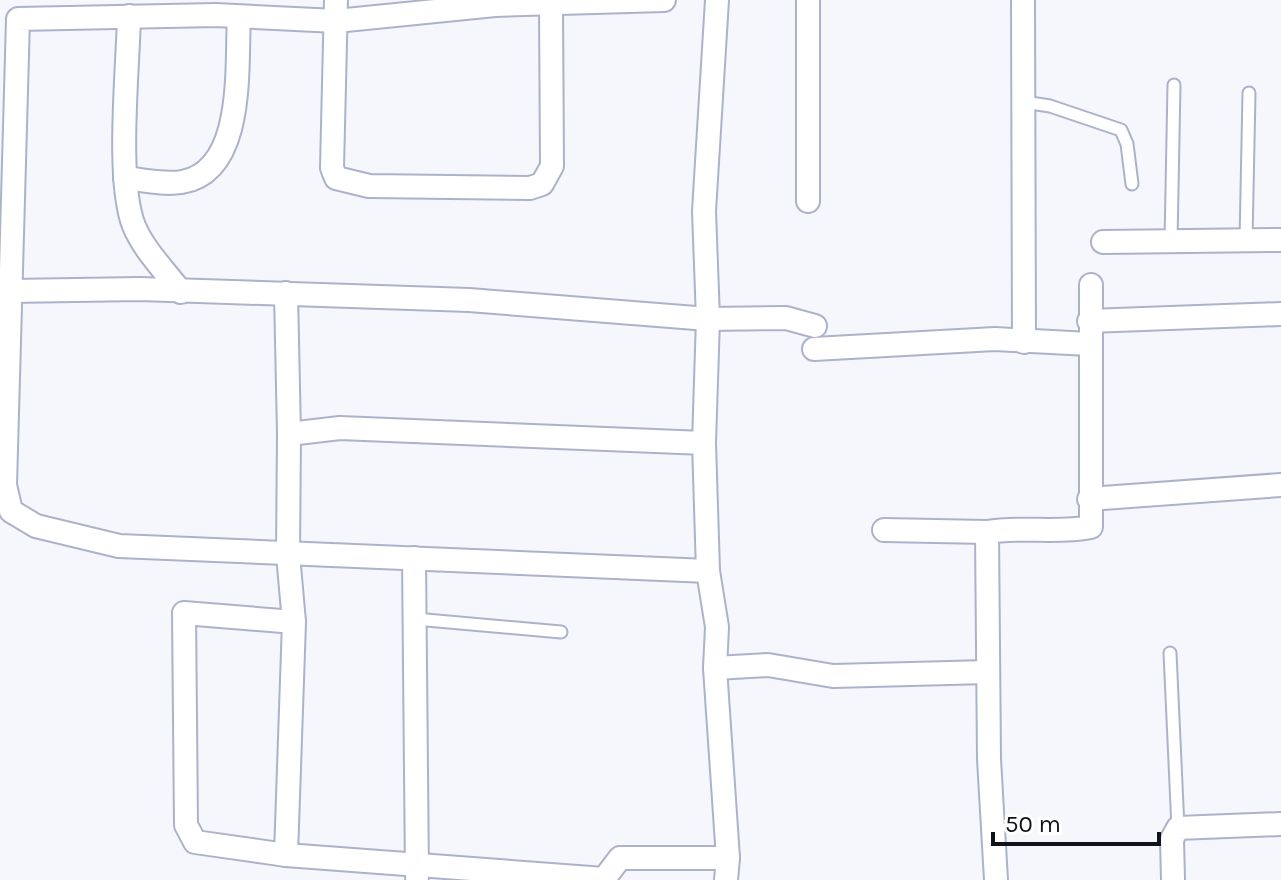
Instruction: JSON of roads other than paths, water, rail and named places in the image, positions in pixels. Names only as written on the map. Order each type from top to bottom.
[{"type":"street","points":[[664,0],[551,6],[495,3],[239,17],[216,8],[129,16],[17,9],[5,515],[36,526],[119,546],[708,571]]},
{"type":"street","points":[[294,622],[184,613],[186,825],[195,842],[417,872],[604,879],[620,858],[727,869],[715,668],[717,627],[708,571],[704,443],[708,319],[704,211],[717,0]]},
{"type":"street","points":[[808,0],[808,201]]},
{"type":"street","points":[[1023,0],[1024,342]]},
{"type":"street","points":[[336,10],[331,155],[336,178],[369,186],[530,188],[550,177],[552,166],[551,6]]},
{"type":"street","points":[[129,16],[125,178],[135,228],[181,292]]},
{"type":"street","points":[[125,178],[185,181],[203,173],[227,144],[233,124],[239,17]]},
{"type":"street","points":[[1103,242],[1281,240]]},
{"type":"street","points":[[884,530],[987,532],[1016,527],[1061,533],[1091,527],[1091,285]]},
{"type":"street","points":[[10,291],[286,293],[469,300],[708,319],[786,318],[815,326]]},
{"type":"street","points":[[286,293],[288,555],[294,622],[286,855]]},
{"type":"street","points":[[814,349],[995,339],[1024,342],[1281,314]]},
{"type":"street","points":[[289,434],[340,428],[704,443]]},
{"type":"street","points":[[1089,499],[1281,485]]},
{"type":"street","points":[[987,532],[989,759],[996,880]]},
{"type":"street","points":[[414,558],[417,872]]},
{"type":"street","points":[[715,668],[752,664],[833,676],[988,672]]},
{"type":"street","points":[[1173,880],[1172,839],[1178,828],[1281,824]]},
{"type":"lane","points":[[1171,242],[1174,85]]},
{"type":"lane","points":[[1246,241],[1249,93]]},
{"type":"lane","points":[[1024,102],[1050,106],[1121,130],[1127,144],[1132,184]]},
{"type":"lane","points":[[415,619],[561,632]]},
{"type":"lane","points":[[1170,653],[1178,828]]}]
